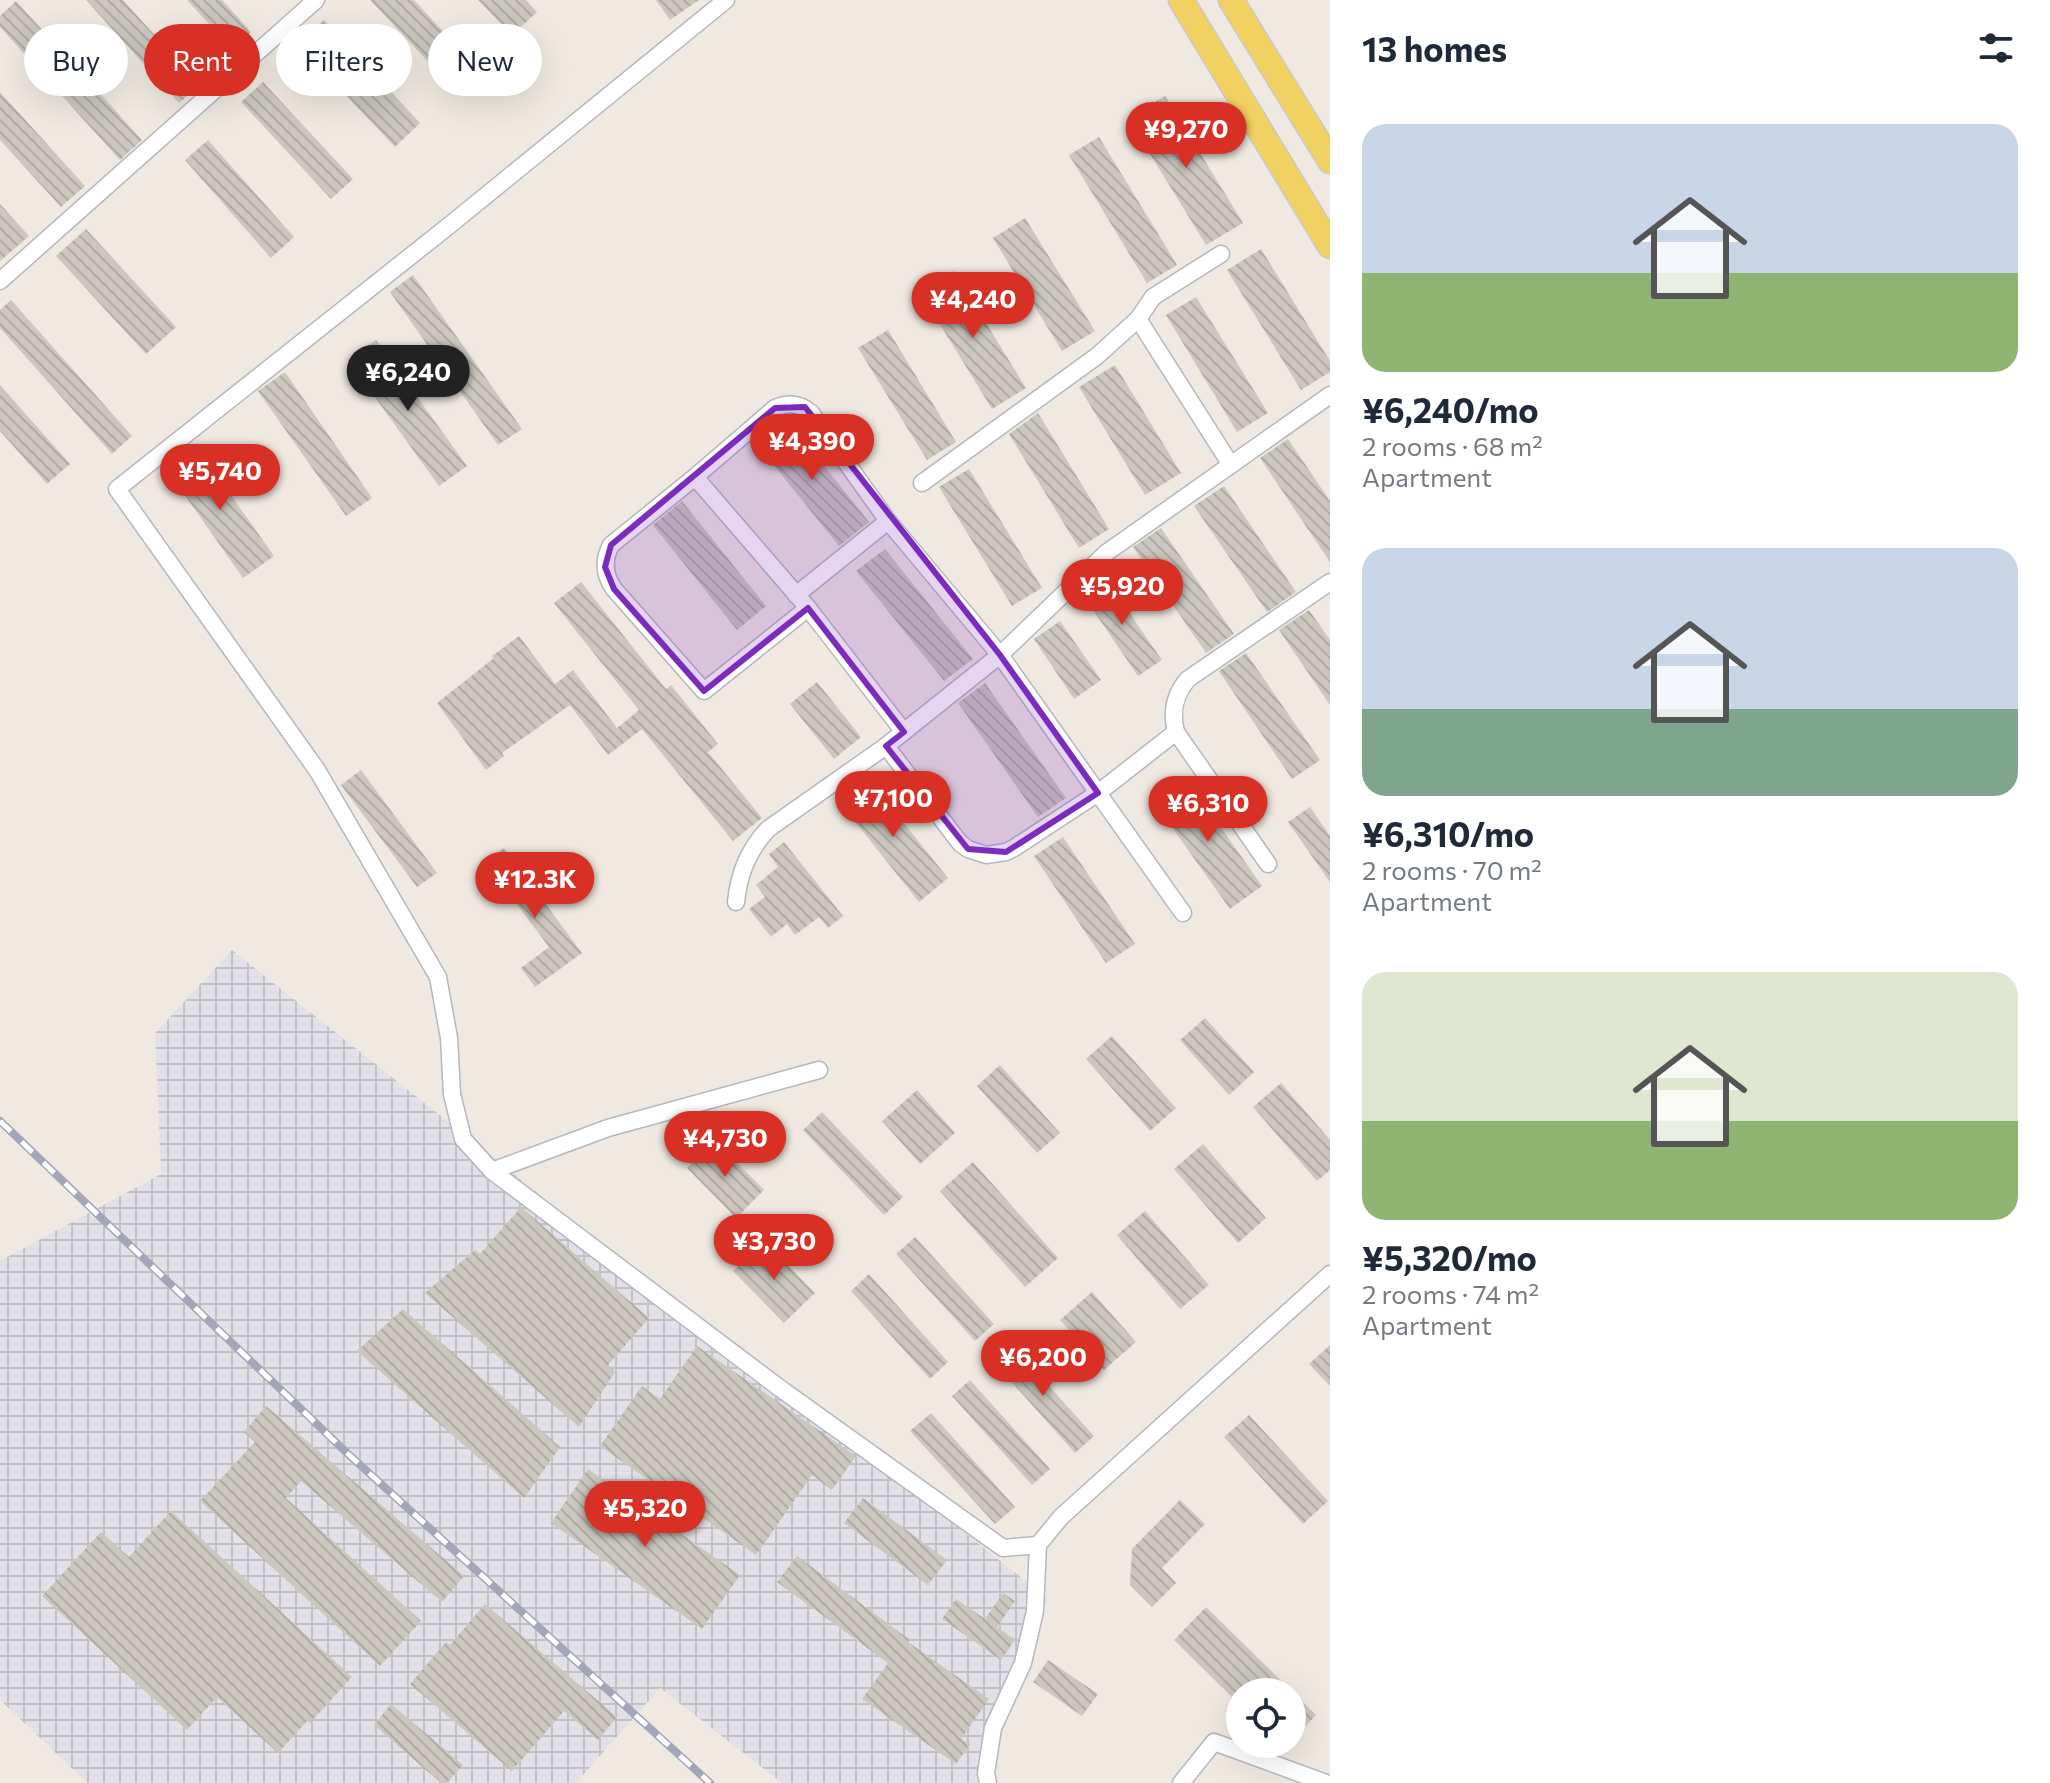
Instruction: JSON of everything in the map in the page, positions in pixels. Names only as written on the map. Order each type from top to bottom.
[{"type":"main road","points":[[1181,0],[1330,246]]},
{"type":"main road","points":[[1231,0],[1330,161]]},
{"type":"street","points":[[0,281],[316,0]]},
{"type":"street","points":[[726,0],[451,224],[117,489],[317,770],[438,977],[449,1038],[452,1094],[463,1139],[492,1171],[781,1389],[1003,1548],[1038,1545]]},
{"type":"street","points":[[922,483],[1097,356],[1138,319],[1153,297],[1221,254]]},
{"type":"street","points":[[1138,319],[1231,465]]},
{"type":"street","points":[[736,902],[745,862],[768,829],[886,746],[1000,655],[1106,553],[1330,395]]},
{"type":"street","points":[[808,608],[704,691],[614,589],[606,575],[605,559],[611,545],[775,408],[798,404],[811,413],[888,521],[1000,655],[1183,913]]},
{"type":"street","points":[[695,477],[808,608],[904,732]]},
{"type":"street","points":[[796,595],[888,521]]},
{"type":"street","points":[[1268,864],[1176,732],[1174,702],[1188,679],[1330,582]]},
{"type":"street","points":[[886,746],[953,836],[977,853],[996,855],[1014,848],[1098,793],[1176,732]]},
{"type":"street","points":[[492,1171],[608,1128],[819,1070]]},
{"type":"street","points":[[988,1783],[986,1773],[993,1728],[1023,1663],[1035,1611],[1038,1545],[1061,1517],[1330,1274]]},
{"type":"street","points":[[1181,1783],[1214,1742],[1326,1783]]},
{"type":"highlighted area","points":[[805,407],[1000,655],[1098,793],[1006,852],[968,849],[886,746],[904,732],[808,608],[704,691],[614,589],[605,567],[611,545],[775,408]]},
{"type":"shaded area","points":[[232,950],[1047,1598],[992,1764],[980,1783],[782,1783],[660,1688],[576,1783],[87,1783],[0,1700],[0,1261],[161,1174],[155,1033]]},
{"type":"building","points":[[86,0],[123,0],[145,24],[144,64],[128,47],[128,24],[108,24]]},
{"type":"building","points":[[187,0],[222,0],[244,24],[209,24]]},
{"type":"building","points":[[370,0],[414,0],[436,24],[428,24],[428,61],[412,45],[412,24],[393,24]]},
{"type":"building","points":[[478,0],[526,0],[537,12],[524,24],[501,24]]},
{"type":"building","points":[[656,0],[699,0],[670,20]]},
{"type":"building","points":[[16,1],[37,24],[24,24],[24,54],[0,27],[0,16]]},
{"type":"building","points":[[263,82],[353,179],[331,199],[241,102],[248,96],[260,96]]},
{"type":"building","points":[[0,92],[85,186],[61,207],[0,140]]},
{"type":"building","points":[[62,96],[102,96],[142,140],[120,160]]},
{"type":"building","points":[[173,96],[187,96],[179,103]]},
{"type":"building","points":[[347,96],[395,96],[420,123],[395,147]]},
{"type":"building","points":[[1165,96],[1243,223],[1206,245],[1128,118]]},
{"type":"building","points":[[1099,137],[1177,265],[1147,283],[1069,155]]},
{"type":"building","points":[[208,140],[294,237],[271,258],[185,160]]},
{"type":"building","points":[[0,204],[29,236],[0,261]]},
{"type":"building","points":[[1025,218],[1095,331],[1062,351],[993,238]]},
{"type":"building","points":[[86,229],[176,327],[146,354],[56,256]]},
{"type":"building","points":[[1261,249],[1330,361],[1330,372],[1301,390],[1227,270]]},
{"type":"building","points":[[954,271],[1026,388],[992,409],[920,292]]},
{"type":"building","points":[[413,275],[522,429],[498,445],[390,292]]},
{"type":"building","points":[[1196,297],[1268,413],[1237,432],[1166,315]]},
{"type":"building","points":[[11,300],[132,436],[112,454],[0,328],[0,310]]},
{"type":"building","points":[[888,330],[956,442],[927,460],[858,348]]},
{"type":"building","points":[[376,340],[467,466],[439,486],[348,360]]},
{"type":"building","points":[[1115,365],[1181,473],[1145,495],[1079,387]]},
{"type":"building","points":[[285,372],[372,498],[346,516],[258,391]]},
{"type":"building","points":[[0,385],[70,464],[47,484],[0,431]]},
{"type":"building","points":[[1038,413],[1109,529],[1079,548],[1009,434]]},
{"type":"building","points":[[786,418],[869,522],[839,546],[756,443]]},
{"type":"building","points":[[1288,439],[1330,501],[1330,562],[1260,458]]},
{"type":"building","points":[[196,446],[274,556],[243,578],[165,467]]},
{"type":"building","points":[[969,469],[1042,588],[1012,606],[939,487]]},
{"type":"building","points":[[1224,486],[1296,592],[1267,612],[1194,506]]},
{"type":"building","points":[[682,501],[766,606],[737,630],[653,525]]},
{"type":"building","points":[[1161,528],[1234,634],[1206,653],[1133,547]]},
{"type":"building","points":[[885,549],[973,659],[944,681],[856,571]]},
{"type":"building","points":[[1105,578],[1162,660],[1138,676],[1082,594]]},
{"type":"building","points":[[581,582],[666,689],[671,685],[718,744],[708,752],[762,818],[733,841],[642,729],[608,755],[570,705],[502,753],[504,756],[486,770],[437,703],[519,636],[555,684],[573,670],[617,728],[639,710],[554,603]]},
{"type":"building","points":[[1309,610],[1330,640],[1330,705],[1279,630]]},
{"type":"building","points":[[1060,621],[1101,680],[1074,699],[1034,639]]},
{"type":"building","points":[[1246,653],[1320,760],[1292,779],[1219,671]]},
{"type":"building","points":[[817,682],[861,737],[834,759],[790,704]]},
{"type":"building","points":[[985,683],[1066,798],[1038,817],[958,703]]},
{"type":"building","points":[[361,770],[437,873],[417,887],[341,785]]},
{"type":"building","points":[[866,776],[948,878],[919,902],[837,799]]},
{"type":"building","points":[[1187,779],[1262,886],[1230,909],[1154,802]]},
{"type":"building","points":[[1310,807],[1330,836],[1330,882],[1288,822]]},
{"type":"building","points":[[1063,837],[1135,944],[1106,963],[1034,856]]},
{"type":"building","points":[[784,842],[843,916],[828,928],[819,917],[795,935],[787,924],[771,937],[749,909],[765,897],[756,885],[778,867],[769,854]]},
{"type":"building","points":[[504,848],[582,953],[535,987],[521,968],[549,947],[485,862]]},
{"type":"building","points":[[1205,1018],[1254,1072],[1229,1095],[1180,1040]]},
{"type":"building","points":[[1112,1036],[1176,1108],[1150,1131],[1086,1059]]},
{"type":"building","points":[[1000,1065],[1060,1133],[1037,1153],[977,1086]]},
{"type":"building","points":[[1281,1083],[1330,1140],[1330,1170],[1317,1181],[1253,1107]]},
{"type":"building","points":[[917,1090],[955,1133],[920,1164],[882,1121]]},
{"type":"building","points":[[822,1112],[903,1197],[884,1215],[803,1130]]},
{"type":"building","points":[[714,1140],[764,1190],[736,1218],[687,1168]]},
{"type":"building","points":[[1203,1144],[1266,1218],[1238,1243],[1174,1169]]},
{"type":"building","points":[[973,1162],[1058,1258],[1025,1287],[940,1191]]},
{"type":"building","points":[[521,1207],[649,1318],[608,1365],[615,1372],[579,1427],[425,1293],[475,1250],[480,1254]]},
{"type":"building","points":[[1145,1211],[1209,1285],[1180,1309],[1117,1235]]},
{"type":"building","points":[[915,1237],[994,1324],[975,1341],[896,1254]]},
{"type":"building","points":[[764,1241],[815,1293],[784,1323],[733,1271]]},
{"type":"building","points":[[869,1274],[948,1362],[930,1379],[851,1291]]},
{"type":"building","points":[[1092,1292],[1136,1342],[1104,1370],[1060,1320]]},
{"type":"building","points":[[403,1309],[560,1447],[524,1498],[357,1351]]},
{"type":"building","points":[[1011,1344],[1094,1436],[1075,1453],[992,1360]]},
{"type":"building","points":[[1330,1345],[1330,1386],[1309,1364]]},
{"type":"building","points":[[697,1346],[856,1456],[832,1490],[812,1475],[756,1555],[600,1446],[642,1386],[660,1399]]},
{"type":"building","points":[[970,1380],[1050,1469],[1032,1485],[952,1396]]},
{"type":"building","points":[[266,1406],[464,1576],[442,1602],[301,1481],[286,1498],[421,1621],[380,1666],[200,1501],[255,1442],[244,1432]]},
{"type":"building","points":[[931,1413],[1015,1507],[995,1524],[910,1431]]},
{"type":"building","points":[[1249,1415],[1328,1501],[1303,1524],[1224,1437]]},
{"type":"building","points":[[588,1469],[740,1575],[702,1629],[551,1523]]},
{"type":"building","points":[[863,1498],[947,1560],[928,1585],[844,1523]]},
{"type":"building","points":[[1180,1500],[1205,1524],[1162,1568],[1176,1583],[1152,1607],[1130,1585],[1132,1549]]},
{"type":"building","points":[[171,1511],[352,1677],[278,1753],[217,1697],[187,1730],[42,1596],[101,1532],[129,1557]]},
{"type":"building","points":[[797,1556],[910,1640],[908,1642],[989,1699],[961,1739],[970,1744],[956,1764],[862,1699],[888,1663],[777,1582]]},
{"type":"building","points":[[1003,1593],[1015,1601],[997,1627],[1015,1640],[1001,1660],[942,1619],[956,1599],[985,1619]]},
{"type":"building","points":[[485,1604],[617,1717],[598,1740],[564,1711],[512,1771],[410,1684],[446,1642],[450,1645]]},
{"type":"building","points":[[1206,1607],[1278,1678],[1226,1678],[1226,1691],[1174,1640]]},
{"type":"building","points":[[1048,1660],[1098,1694],[1082,1716],[1033,1682]]},
{"type":"building","points":[[391,1704],[463,1765],[447,1783],[441,1783],[374,1725]]},
{"type":"building","points":[[1306,1705],[1316,1715],[1306,1725]]},
{"type":"railway","points":[[0,1121],[347,1453],[710,1783]]}]
